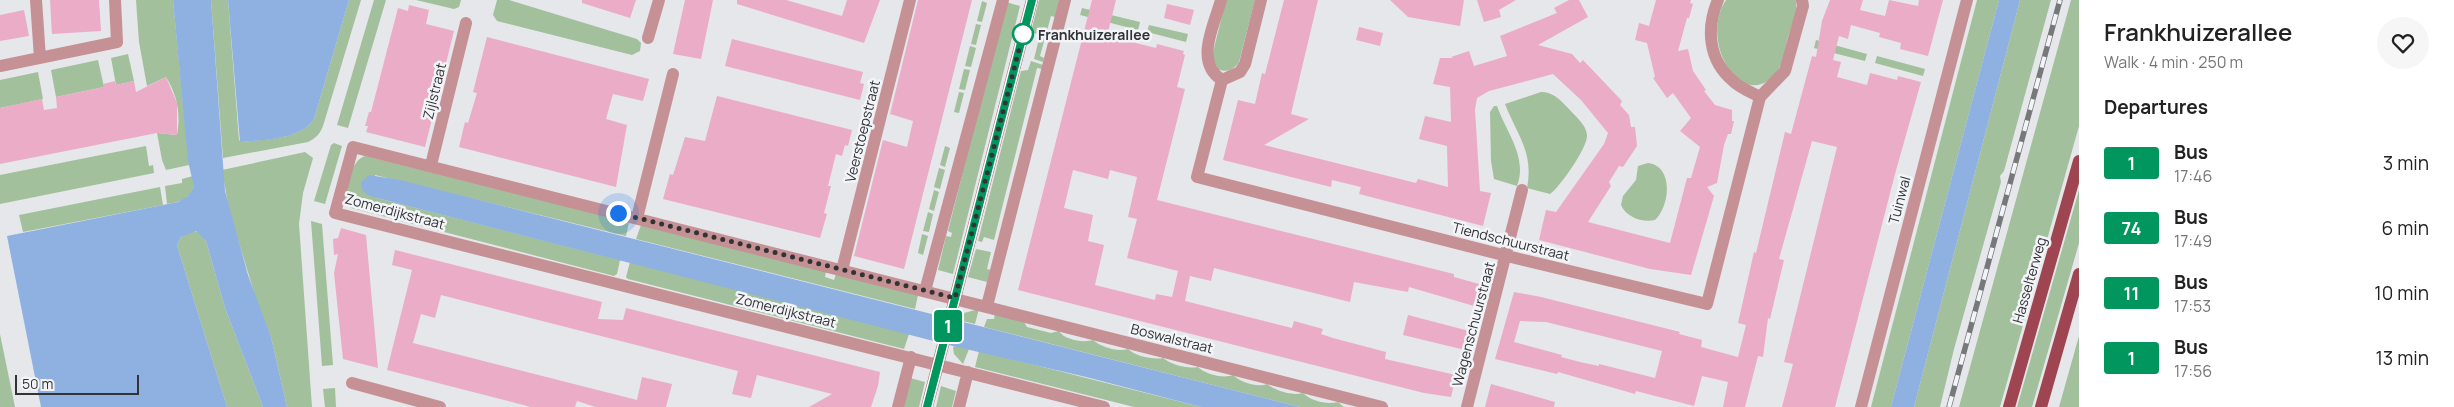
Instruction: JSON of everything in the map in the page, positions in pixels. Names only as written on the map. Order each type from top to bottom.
[{"type":"main road","points":[[927,407],[1032,0]]},
{"type":"main road","name":"Hasselterweg","points":[[2009,407],[2079,161]]},
{"type":"main road","points":[[2041,407],[2079,274]]},
{"type":"street","points":[[36,0],[40,58]]},
{"type":"street","points":[[0,66],[117,42],[115,0]]},
{"type":"street","points":[[648,38],[659,0]]},
{"type":"street","name":"Veerstoepstraat","points":[[842,270],[910,0]]},
{"type":"street","points":[[924,291],[1003,0]]},
{"type":"street","points":[[987,306],[1065,0]]},
{"type":"street","points":[[1221,0],[1206,55],[1207,64],[1213,74],[1222,80],[1240,72],[1245,64],[1261,0]]},
{"type":"street","points":[[1718,0],[1710,27],[1713,52],[1721,69],[1734,82],[1760,97]]},
{"type":"street","name":"Tiendschuurstraat","points":[[1222,80],[1197,177],[1507,256],[1707,304],[1760,97],[1784,71],[1803,6],[1802,0]]},
{"type":"street","name":"Tuinwal","points":[[1861,407],[1967,0]]},
{"type":"street","name":"Zijlstraat","points":[[431,166],[466,24]]},
{"type":"street","points":[[637,218],[673,74]]},
{"type":"street","name":"Zomerdijkstraat","points":[[940,357],[911,357],[335,213],[353,146],[955,298]]},
{"type":"street","name":"Wagenschuurstraat","points":[[1467,407],[1507,256],[1522,190]]},
{"type":"street","name":"Boswalstraat","points":[[955,298],[1382,407]]},
{"type":"street","points":[[898,407],[911,357]]},
{"type":"street","points":[[940,357],[968,372],[1104,407]]},
{"type":"street","points":[[959,407],[968,372]]},
{"type":"street","points":[[352,383],[415,404],[440,407]]},
{"type":"green space","points":[[136,0],[173,0],[189,165],[166,170],[162,160],[157,133],[177,135],[179,119],[177,105],[166,77],[147,86],[139,42]]},
{"type":"green space","points":[[211,0],[228,0],[239,140],[241,142],[291,135],[308,126],[314,119],[349,0],[361,0],[323,126],[319,134],[313,139],[308,142],[223,158]]},
{"type":"green space","points":[[374,0],[386,0],[348,128],[337,125]]},
{"type":"green space","points":[[416,0],[461,0],[459,7],[454,9]]},
{"type":"green space","points":[[497,0],[509,0],[637,39],[641,43],[640,51],[632,55],[497,21],[493,15]]},
{"type":"green space","points":[[1039,0],[1059,0],[1055,17],[1051,16],[1040,56],[1044,58],[1043,62],[1034,59],[1040,35],[1031,32]]},
{"type":"green space","points":[[1226,0],[1255,0],[1239,62],[1232,69],[1224,71],[1218,69],[1212,56]]},
{"type":"green space","points":[[1726,0],[1796,0],[1795,16],[1781,64],[1778,70],[1765,82],[1752,85],[1740,80],[1729,69],[1721,54],[1717,36],[1719,18]]},
{"type":"green space","points":[[1977,0],[1999,0],[1891,407],[1871,407]]},
{"type":"green space","points":[[2020,0],[2051,0],[2004,171],[2000,176],[2001,182],[1954,349],[1940,407],[1914,407]]},
{"type":"green space","points":[[2071,0],[2079,0],[2079,126],[2000,407],[1959,407]]},
{"type":"green space","points":[[982,1],[987,3],[982,22],[977,21]]},
{"type":"green space","points":[[1006,2],[1020,6],[953,274],[938,270],[946,236],[951,237],[952,233],[948,231]]},
{"type":"green space","points":[[1082,8],[1140,22],[1138,30],[1080,15]]},
{"type":"green space","points":[[976,24],[981,25],[976,45],[971,44]]},
{"type":"green space","points":[[1149,25],[1188,34],[1186,42],[1147,32]]},
{"type":"green space","points":[[1816,40],[1867,54],[1865,61],[1814,48]]},
{"type":"green space","points":[[970,46],[976,48],[971,67],[965,66]]},
{"type":"green space","points":[[128,54],[134,81],[116,85],[111,58]]},
{"type":"green space","points":[[1877,56],[1925,69],[1923,76],[1875,63]]},
{"type":"green space","points":[[98,60],[104,87],[56,97],[51,70]]},
{"type":"green space","points":[[1031,61],[1043,65],[1042,69],[1037,68],[994,240],[984,237],[982,242],[978,241],[1021,71],[1028,70]]},
{"type":"green space","points":[[964,69],[970,70],[965,90],[959,89]]},
{"type":"green space","points":[[38,72],[43,99],[0,108],[0,80]]},
{"type":"green space","points":[[959,92],[964,93],[959,113],[954,112]]},
{"type":"green space","points":[[1541,92],[1556,96],[1582,123],[1587,135],[1583,148],[1573,166],[1550,194],[1527,188],[1529,175],[1526,154],[1505,104]]},
{"type":"green space","points":[[1494,106],[1497,106],[1518,155],[1520,175],[1517,186],[1494,179],[1491,161],[1490,112]]},
{"type":"green space","points":[[334,143],[342,146],[325,204],[314,201],[331,145]]},
{"type":"green space","points":[[146,146],[149,166],[153,165],[154,173],[0,204],[0,175]]},
{"type":"green space","points":[[945,146],[950,148],[945,167],[940,165]]},
{"type":"green space","points":[[305,152],[313,158],[303,193],[299,224],[312,407],[287,407],[271,337],[261,315],[229,210],[222,170]]},
{"type":"green space","points":[[365,156],[629,222],[626,236],[375,175],[377,198],[620,260],[617,274],[614,276],[351,208],[345,200],[350,175],[356,163]]},
{"type":"green space","points":[[1648,163],[1662,171],[1667,187],[1664,206],[1660,214],[1655,220],[1645,221],[1631,216],[1621,205],[1623,196],[1636,180],[1638,166]]},
{"type":"green space","points":[[939,168],[945,170],[940,189],[934,187]]},
{"type":"green space","points":[[193,176],[194,187],[190,194],[180,201],[167,204],[165,186],[182,183],[182,179]]},
{"type":"green space","points":[[160,187],[163,205],[23,232],[19,215]]},
{"type":"green space","points":[[934,190],[939,192],[934,211],[929,209]]},
{"type":"green space","points":[[2079,190],[2079,243],[2032,407],[2017,407]]},
{"type":"green space","points":[[928,212],[933,214],[929,232],[923,231]]},
{"type":"green space","points":[[311,221],[322,224],[333,365],[322,366]]},
{"type":"green space","points":[[641,225],[826,271],[825,277],[834,280],[836,274],[918,295],[915,309],[636,239]]},
{"type":"green space","points":[[192,231],[199,232],[206,241],[225,308],[263,407],[227,407],[177,245],[181,237]]},
{"type":"green space","points":[[922,234],[928,236],[923,255],[918,253]]},
{"type":"green space","points":[[976,249],[991,252],[987,269],[991,270],[987,282],[968,277]]},
{"type":"green space","points":[[630,262],[909,334],[904,349],[628,279],[626,277]]},
{"type":"green space","points":[[979,309],[975,324],[959,320],[964,313]]},
{"type":"green space","points":[[995,313],[1024,322],[1027,327],[1051,333],[1059,331],[1065,337],[1074,340],[1093,340],[1109,348],[1128,349],[1144,357],[1163,358],[1184,367],[1198,367],[1214,375],[1233,375],[1249,384],[1267,384],[1284,392],[1303,393],[1324,403],[1338,402],[1344,407],[1300,407],[984,327],[987,319],[994,319]]},
{"type":"green space","points":[[0,334],[15,407],[0,407]]},
{"type":"green space","points":[[2079,336],[2079,407],[2059,407]]},
{"type":"green space","points":[[953,347],[969,349],[963,364],[954,354]]},
{"type":"green space","points":[[979,351],[1201,407],[1134,407],[975,367]]},
{"type":"green space","points":[[910,378],[925,382],[919,407],[903,407]]},
{"type":"green space","points":[[941,386],[956,391],[952,407],[936,407]]},
{"type":"green space","points":[[335,388],[336,407],[325,407],[323,389]]},
{"type":"water","points":[[173,0],[211,0],[225,191],[248,275],[271,337],[287,407],[263,407],[225,308],[206,241],[196,231],[181,237],[177,245],[227,407],[41,407],[7,236],[178,202],[188,196],[194,187],[188,161]]},
{"type":"water","points":[[228,0],[349,0],[314,119],[300,131],[281,138],[240,142]]},
{"type":"water","points":[[1999,0],[2020,0],[1914,407],[1891,407]]},
{"type":"water","points":[[369,175],[400,180],[1300,407],[1201,407],[1086,377],[953,346],[377,198],[368,195],[362,189],[361,182]]},
{"type":"building","points":[[50,0],[99,0],[101,31],[52,34]]},
{"type":"building","points":[[582,0],[636,0],[630,18],[582,3]]},
{"type":"building","points":[[685,0],[713,0],[701,59],[673,54]]},
{"type":"building","points":[[737,0],[786,0],[842,16],[847,0],[880,0],[864,43],[737,4]]},
{"type":"building","points":[[918,0],[972,0],[904,269],[854,256],[883,140],[907,147],[913,121],[890,114]]},
{"type":"building","points":[[1092,0],[1116,0],[1107,36],[1156,48],[1157,44],[1184,51],[1183,54],[1185,55],[1177,87],[1185,89],[1157,200],[1454,274],[1454,277],[1479,284],[1474,306],[1409,287],[1408,292],[1354,282],[1350,302],[1214,268],[1211,281],[1190,276],[1185,301],[1292,328],[1294,321],[1323,329],[1321,334],[1386,352],[1385,359],[1456,375],[1451,397],[1424,393],[1018,290]],"holes":[[[1073,170],[1108,179],[1110,170],[1137,177],[1128,217],[1137,219],[1127,258],[1178,271],[1172,297],[1156,294],[1155,300],[1095,285],[1104,245],[1088,241],[1093,215],[1064,208]]]},
{"type":"building","points":[[1284,0],[1318,0],[1291,114],[1309,119],[1264,145],[1416,183],[1418,179],[1448,187],[1447,146],[1419,139],[1425,116],[1451,122],[1450,87],[1433,84],[1440,58],[1453,58],[1451,57],[1469,51],[1474,66],[1507,56],[1500,36],[1557,13],[1554,8],[1569,0],[1579,0],[1588,17],[1538,45],[1572,54],[1580,63],[1583,60],[1622,101],[1620,105],[1629,115],[1631,127],[1635,127],[1637,146],[1623,167],[1619,166],[1609,182],[1611,186],[1588,222],[1670,243],[1687,178],[1691,178],[1700,147],[1680,131],[1691,118],[1673,93],[1667,98],[1653,78],[1655,77],[1647,43],[1635,40],[1639,23],[1649,26],[1656,0],[1691,0],[1690,3],[1693,4],[1678,51],[1688,49],[1693,71],[1706,90],[1704,91],[1715,105],[1732,110],[1732,121],[1734,121],[1731,134],[1728,134],[1724,145],[1717,183],[1707,187],[1714,196],[1691,275],[1650,269],[1539,240],[1546,210],[1556,212],[1604,144],[1608,133],[1581,100],[1553,74],[1489,91],[1477,98],[1475,110],[1480,191],[1491,193],[1483,226],[1359,194],[1361,187],[1332,180],[1331,187],[1223,160],[1238,100],[1255,104],[1262,73],[1265,74]]},
{"type":"building","points":[[1390,0],[1464,0],[1460,26],[1408,17]]},
{"type":"building","points":[[1477,0],[1516,0],[1499,10],[1501,17],[1484,22]]},
{"type":"building","points":[[1830,0],[1863,0],[1860,10],[1885,16],[1889,0],[1918,6],[1919,0],[1943,0],[1928,56],[1900,49],[1901,43],[1879,37],[1880,33],[1851,25],[1848,39],[1839,36],[1833,60],[1841,62],[1837,77],[1867,85],[1870,73],[1897,80],[1898,76],[1921,82],[1895,174],[1835,407],[1782,407],[1793,364],[1784,362],[1837,147],[1812,141],[1779,259],[1784,260],[1770,319],[1768,318],[1763,357],[1758,356],[1745,407],[1723,407],[1728,382],[1702,376],[1694,406],[1636,391],[1635,394],[1558,372],[1557,374],[1495,359],[1514,292],[1680,332],[1679,334],[1702,340],[1701,347],[1738,357],[1746,325],[1738,323],[1754,252],[1756,253],[1785,132],[1791,134],[1812,56],[1816,57],[1822,21]],"holes":[[[1520,321],[1546,322],[1662,351],[1655,378],[1599,364],[1599,366],[1580,362],[1514,342]]]},
{"type":"building","points":[[1167,4],[1194,10],[1190,25],[1164,18]]},
{"type":"building","points":[[409,5],[429,10],[426,24],[454,31],[425,147],[366,132],[368,126],[365,126],[369,112],[371,112],[398,8],[408,11]]},
{"type":"building","points":[[24,10],[29,36],[0,41],[0,15]]},
{"type":"building","points":[[1359,27],[1383,33],[1380,46],[1356,40]]},
{"type":"building","points":[[487,37],[649,79],[643,101],[613,94],[606,119],[627,125],[616,187],[459,147],[465,122],[468,123],[477,93],[473,92]]},
{"type":"building","points":[[732,39],[863,72],[860,83],[864,84],[860,100],[725,66]]},
{"type":"building","points":[[166,77],[177,103],[177,135],[157,133],[0,164],[0,108],[42,99],[44,110],[57,108],[56,97],[104,87],[103,84],[115,81],[116,85],[134,81],[136,92]]},
{"type":"building","points":[[717,96],[852,130],[848,146],[845,145],[842,156],[836,154],[828,186],[831,186],[824,213],[827,214],[820,238],[663,199],[670,174],[673,175],[685,137],[705,141]]},
{"type":"building","points":[[341,228],[366,235],[378,368],[343,359],[334,273],[338,254],[334,255],[333,239],[338,238]]},
{"type":"building","points":[[395,250],[602,302],[598,319],[623,320],[626,308],[880,372],[878,386],[871,407],[809,407],[832,394],[757,375],[751,398],[732,394],[738,371],[441,295],[435,318],[421,314],[413,343],[637,400],[642,377],[672,384],[666,407],[596,407],[577,401],[575,407],[531,407],[387,370],[412,270],[392,265]]},
{"type":"building","points":[[1408,315],[1469,331],[1465,350],[1403,335]]},
{"type":"building","points":[[1491,384],[1555,402],[1554,407],[1485,407]]},
{"type":"railway","points":[[1949,407],[2060,0]]},
{"type":"bus line","name":"1","points":[[927,407],[1032,0]]},
{"type":"place","name":"Frankhuizerallee","points":[[1023,34]]},
{"type":"route","points":[[618,213],[955,298],[1023,34]]}]
